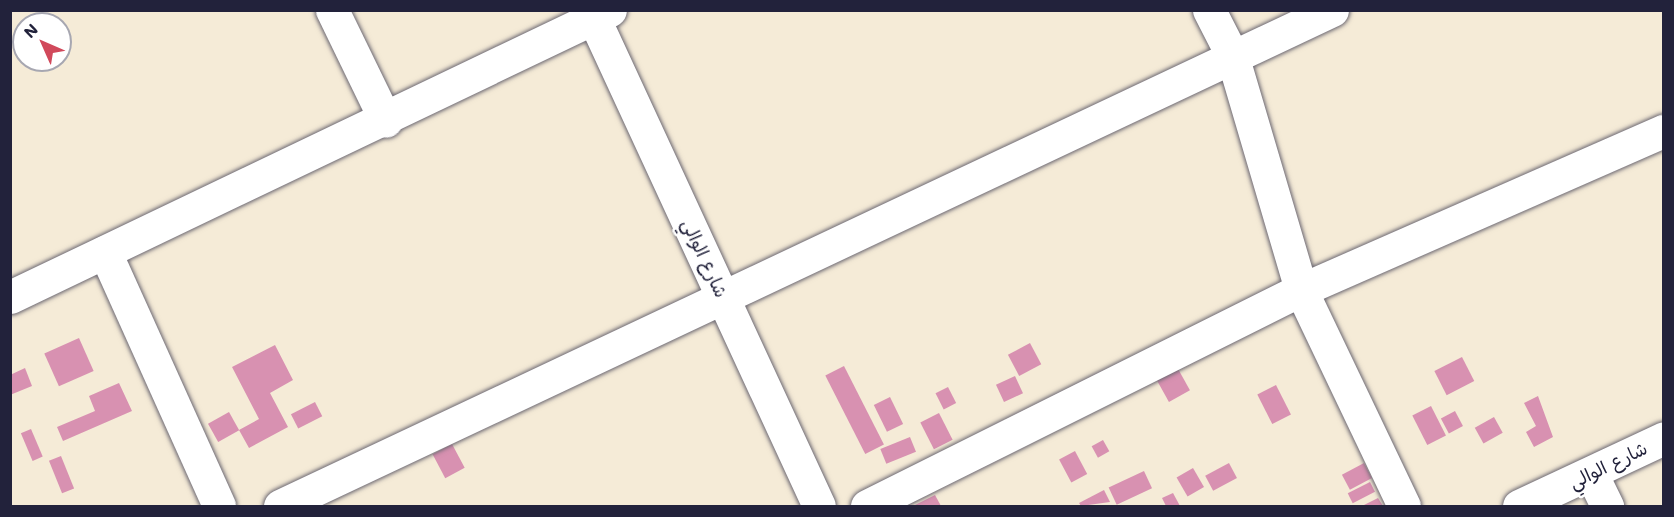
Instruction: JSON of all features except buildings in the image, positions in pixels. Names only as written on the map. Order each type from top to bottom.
[{"type":"street","points":[[332,10],[386,121]]},
{"type":"street","points":[[1209,10],[1232,56],[1301,290],[1404,507]]},
{"type":"street","points":[[280,507],[1332,10]]},
{"type":"street","points":[[10,297],[386,121],[598,13]]},
{"type":"street","name":"شارع الوالي","points":[[598,13],[723,299],[819,507]]},
{"type":"street","points":[[867,507],[1301,290],[1664,130]]},
{"type":"street","points":[[105,252],[219,507]]},
{"type":"street","name":"شارع الوالي","points":[[1519,507],[1664,438]]},
{"type":"street","points":[[1591,473],[1606,507]]}]
